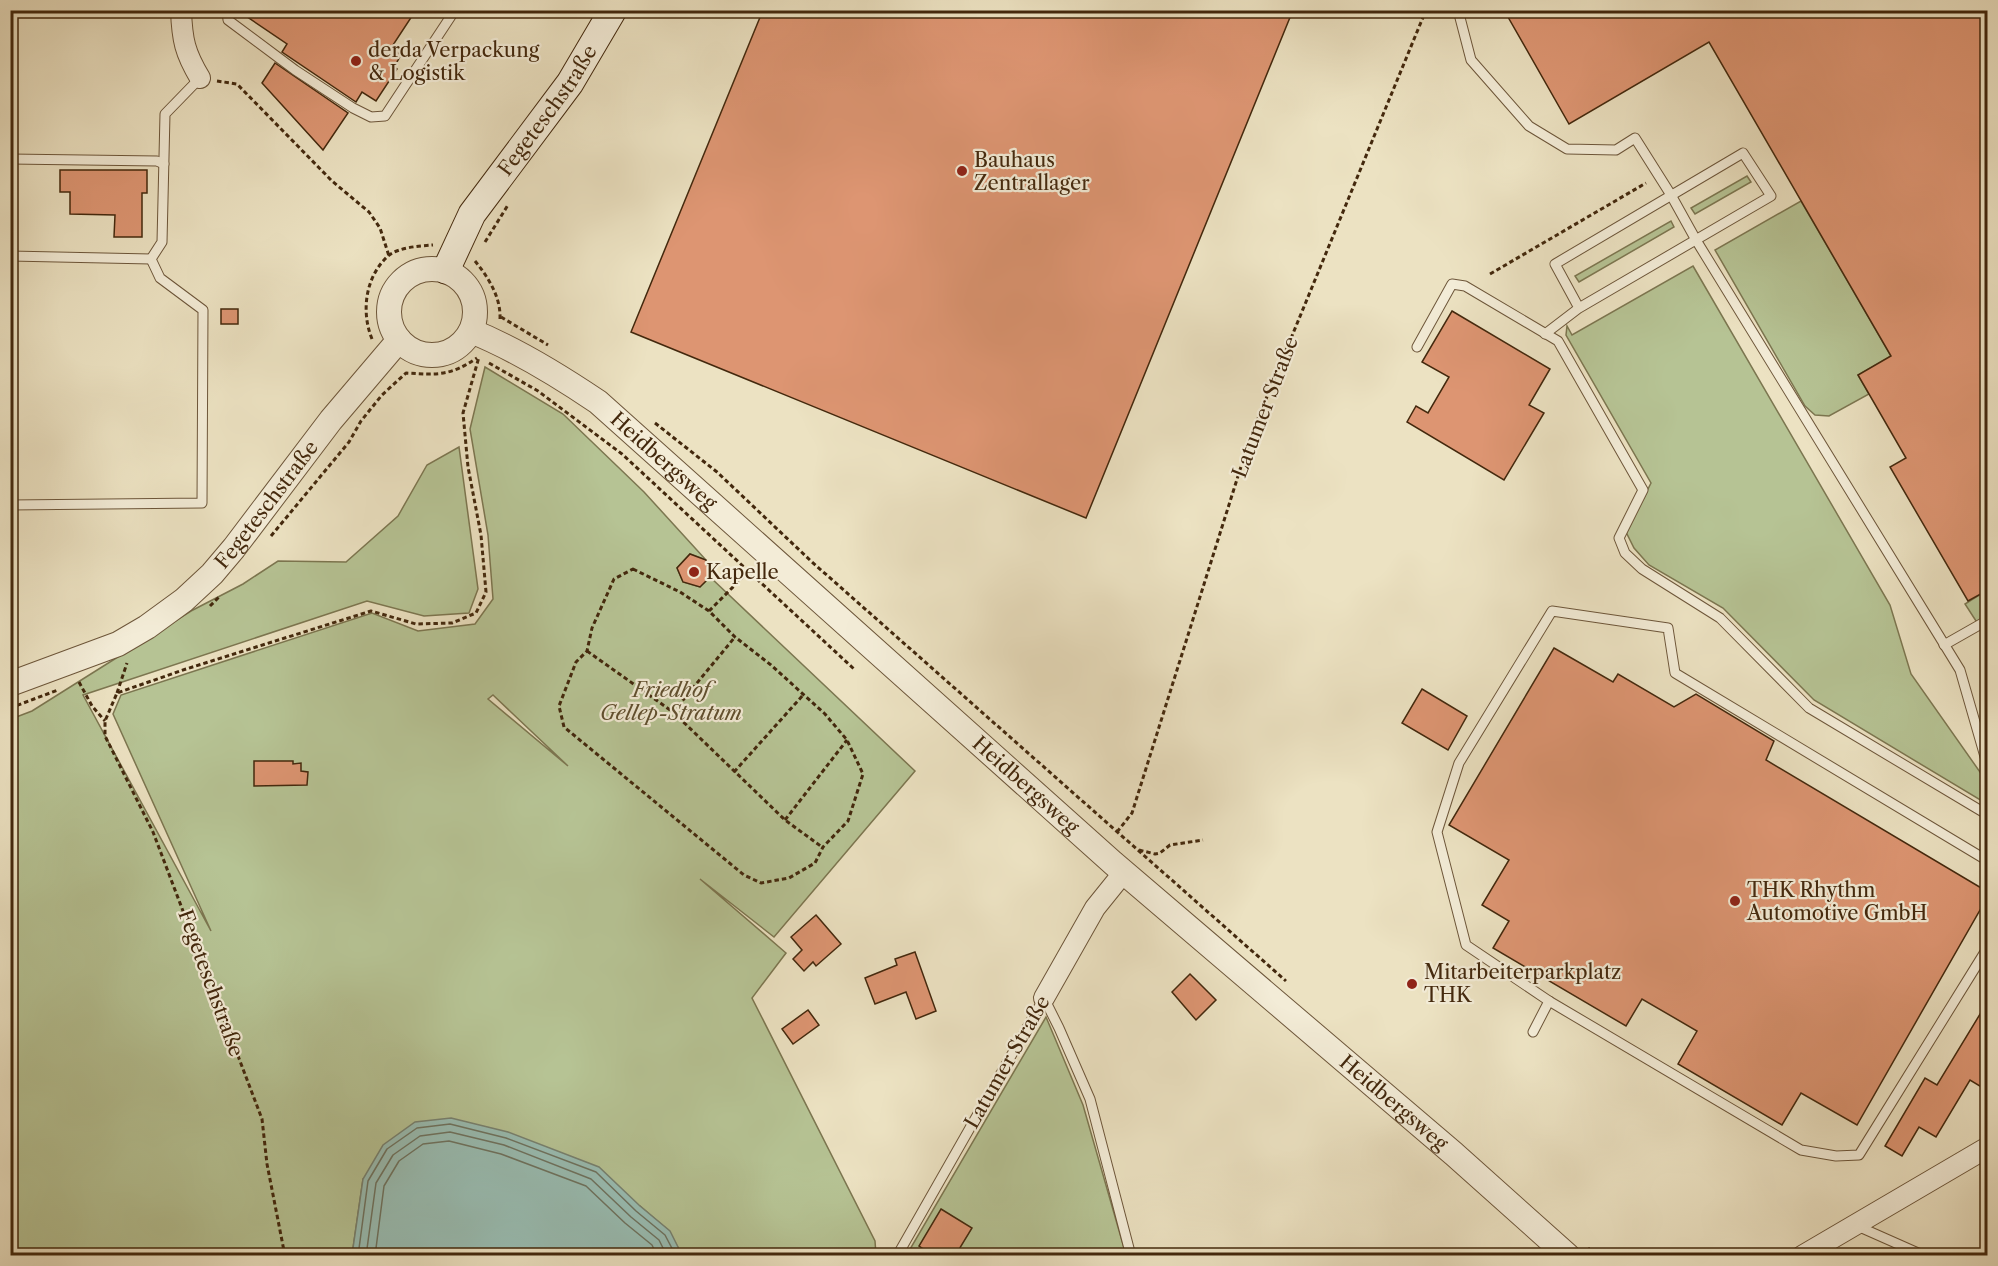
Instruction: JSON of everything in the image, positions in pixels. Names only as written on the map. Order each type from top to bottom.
[{"type":"main road","name":"Fegeteschstraße","points":[[460,257],[472,214],[570,83],[613,10]]},
{"type":"street","points":[[181,10],[182,34],[188,57],[200,78]]},
{"type":"street","points":[[460,257],[457,276],[467,285],[476,308],[471,331],[457,347],[438,355],[392,349],[392,328],[388,315],[390,301],[396,287],[405,277],[418,270],[432,268],[460,257]]},
{"type":"street","name":"Heidbergsweg","points":[[471,331],[491,339],[563,378],[598,402],[1124,872],[1446,1146],[1568,1256]]},
{"type":"street","name":"Fegeteschstraße","points":[[10,684],[118,644],[147,627],[184,600],[212,574],[234,548],[331,420],[392,349]]},
{"type":"street","name":"Latumer Straße","points":[[1044,998],[1095,908],[1124,872]]},
{"type":"street","points":[[1802,1256],[1988,1146]]},
{"type":"lane","points":[[227,10],[228,20],[295,70],[353,108],[371,117],[385,116],[455,10]]},
{"type":"lane","points":[[1458,10],[1471,60],[1529,126],[1567,148],[1616,150],[1635,138],[1960,670],[1988,767]]},
{"type":"lane","points":[[151,259],[162,242],[165,114],[200,78]]},
{"type":"lane","points":[[1545,334],[1579,308],[1771,196],[1743,153],[1555,264],[1579,308]]},
{"type":"lane","points":[[10,159],[164,164]]},
{"type":"lane","points":[[10,256],[151,259]]},
{"type":"lane","points":[[10,505],[202,503],[203,310],[160,278],[151,259]]},
{"type":"lane","points":[[1417,347],[1452,284],[1465,286],[1558,341],[1643,490],[1619,538],[1625,553],[1642,569],[1720,618],[1809,708],[1988,815]]},
{"type":"lane","points":[[1988,861],[1675,673],[1668,628],[1552,610],[1459,763],[1437,832],[1466,945],[1549,1001],[1801,1150],[1836,1156],[1859,1155],[1988,947]]},
{"type":"lane","points":[[1944,645],[1988,620]]},
{"type":"lane","points":[[1044,998],[1090,1099],[1131,1256]]},
{"type":"lane","name":"Latumer Straße","points":[[897,1256],[1044,998]]},
{"type":"lane","points":[[1533,1032],[1549,1001]]},
{"type":"lane","points":[[1855,1225],[1924,1256]]},
{"type":"path","name":"Latumer Straße","points":[[1117,832],[1131,813],[1250,438],[1426,10]]},
{"type":"path","points":[[200,78],[237,84],[332,181],[369,212],[380,228],[389,256]]},
{"type":"path","points":[[1490,274],[1646,183]]},
{"type":"path","points":[[460,257],[510,203]]},
{"type":"path","points":[[406,373],[392,349],[372,340],[366,325],[365,309],[368,290],[376,272],[389,256],[415,246],[435,244],[460,257],[474,260],[490,279],[501,317]]},
{"type":"path","points":[[117,693],[371,611],[416,624],[452,623],[476,613],[486,592],[481,535],[468,467],[463,413],[478,357],[538,391],[604,440],[854,669]]},
{"type":"path","points":[[812,562],[1290,984]]},
{"type":"path","points":[[633,569],[680,592],[709,611],[735,637],[771,665],[825,714],[847,740],[863,774],[848,821],[823,847],[815,863],[789,878],[761,883],[744,875],[564,727],[559,706],[576,662],[587,651],[592,627],[614,579],[633,569]]},
{"type":"path","points":[[709,611],[748,572]]},
{"type":"path","points":[[673,712],[735,637]]},
{"type":"path","points":[[587,651],[673,712],[785,820],[823,847]]},
{"type":"path","points":[[79,682],[92,706],[105,722],[127,662]]},
{"type":"path","points":[[734,772],[804,694]]},
{"type":"path","name":"Fegeteschstraße","points":[[105,722],[105,736],[153,832],[262,1119],[267,1164],[285,1256]]},
{"type":"path","points":[[785,820],[847,740]]},
{"type":"path","points":[[1137,849],[1155,854],[1170,846],[1203,840]]},
{"type":"green space","points":[[1747,176],[1751,182],[1695,214],[1691,208]]},
{"type":"green space","points":[[1801,201],[1891,356],[1858,375],[1869,394],[1829,416],[1815,415],[1805,406],[1715,250]]},
{"type":"green space","points":[[1671,221],[1674,227],[1579,282],[1575,276]]},
{"type":"green space","points":[[1693,266],[1890,605],[1911,674],[1987,782],[1987,804],[1814,700],[1723,608],[1649,565],[1634,548],[1626,532],[1651,483],[1566,335],[1567,326],[1572,335]]},
{"type":"green space","name":"Friedhof Gellep-Stratum","points":[[485,367],[563,414],[644,492],[706,560],[690,554],[677,568],[683,582],[700,587],[710,577],[915,771],[774,937],[700,879],[786,953],[752,998],[875,1241],[876,1255],[682,1255],[669,1231],[640,1206],[363,1179],[352,1255],[11,1256],[11,719],[32,711],[191,611],[243,584],[278,561],[346,562],[398,516],[427,465],[459,447],[478,589],[469,613],[424,616],[367,601],[83,695],[211,931],[113,714],[121,695],[372,613],[418,631],[475,624],[493,599],[488,535],[470,429]],"holes":[[[493,695],[568,766],[488,699]]]},
{"type":"green space","points":[[1987,590],[1987,638],[1965,604]]},
{"type":"green space","points":[[1046,1017],[1083,1105],[1126,1255],[906,1256]]},
{"type":"water","points":[[451,1118],[508,1132],[599,1167],[670,1231],[682,1255],[352,1255],[363,1179],[383,1145],[415,1122]]},
{"type":"building","name":"derda Verpackung & Logistik","points":[[237,10],[416,10],[391,48],[401,55],[394,67],[397,69],[376,101],[362,92],[356,102],[282,52],[287,44]]},
{"type":"building","name":"Bauhaus Zentrallager","points":[[763,10],[1293,10],[1086,518],[631,332]]},
{"type":"building","points":[[1504,10],[1988,10],[1988,590],[1968,601],[1890,467],[1906,458],[1858,375],[1891,356],[1709,42],[1569,124]]},
{"type":"building","points":[[275,63],[348,113],[323,150],[262,83]]},
{"type":"building","points":[[60,170],[147,170],[147,193],[142,193],[142,237],[114,237],[115,215],[70,214],[70,192],[60,192]]},
{"type":"building","points":[[221,309],[238,309],[238,324],[221,324]]},
{"type":"building","points":[[1452,311],[1550,369],[1529,405],[1544,413],[1504,480],[1407,422],[1416,406],[1428,413],[1449,377],[1422,362]]},
{"type":"building","name":"Kapelle","points":[[690,554],[706,560],[710,577],[700,587],[683,582],[677,568]]},
{"type":"building","name":"THK Rhythm Automotive GmbH","points":[[1554,648],[1613,682],[1618,674],[1674,707],[1696,694],[1774,741],[1766,760],[1988,892],[1988,896],[1857,1125],[1801,1093],[1782,1125],[1678,1064],[1697,1031],[1642,999],[1626,1026],[1493,948],[1509,921],[1482,905],[1509,860],[1449,825]]},
{"type":"building","points":[[1422,689],[1467,716],[1448,750],[1402,723]]},
{"type":"building","points":[[254,761],[301,763],[301,771],[308,772],[307,785],[254,786]]},
{"type":"building","points":[[816,915],[841,944],[816,966],[813,962],[804,971],[793,959],[802,950],[791,937]]},
{"type":"building","points":[[915,952],[936,1011],[916,1019],[906,992],[875,1004],[865,978],[897,965],[895,959]]},
{"type":"building","points":[[1190,974],[1216,1000],[1196,1020],[1172,992]]},
{"type":"building","points":[[1988,1001],[1988,1091],[1970,1080],[1936,1137],[1919,1127],[1902,1156],[1885,1146],[1925,1078],[1937,1085]]},
{"type":"building","points":[[808,1010],[819,1025],[793,1044],[782,1029]]},
{"type":"building","points":[[941,1209],[972,1228],[955,1256],[934,1256],[919,1246]]},
{"type":"place","name":"derda Verpackung & Logistik","points":[[356,61]]},
{"type":"place","name":"Bauhaus Zentrallager","points":[[962,171]]},
{"type":"place","name":"Kapelle","points":[[694,572]]},
{"type":"place","name":"THK Rhythm Automotive GmbH","points":[[1735,901]]},
{"type":"place","name":"Mitarbeiterparkplatz THK","points":[[1412,984]]}]
